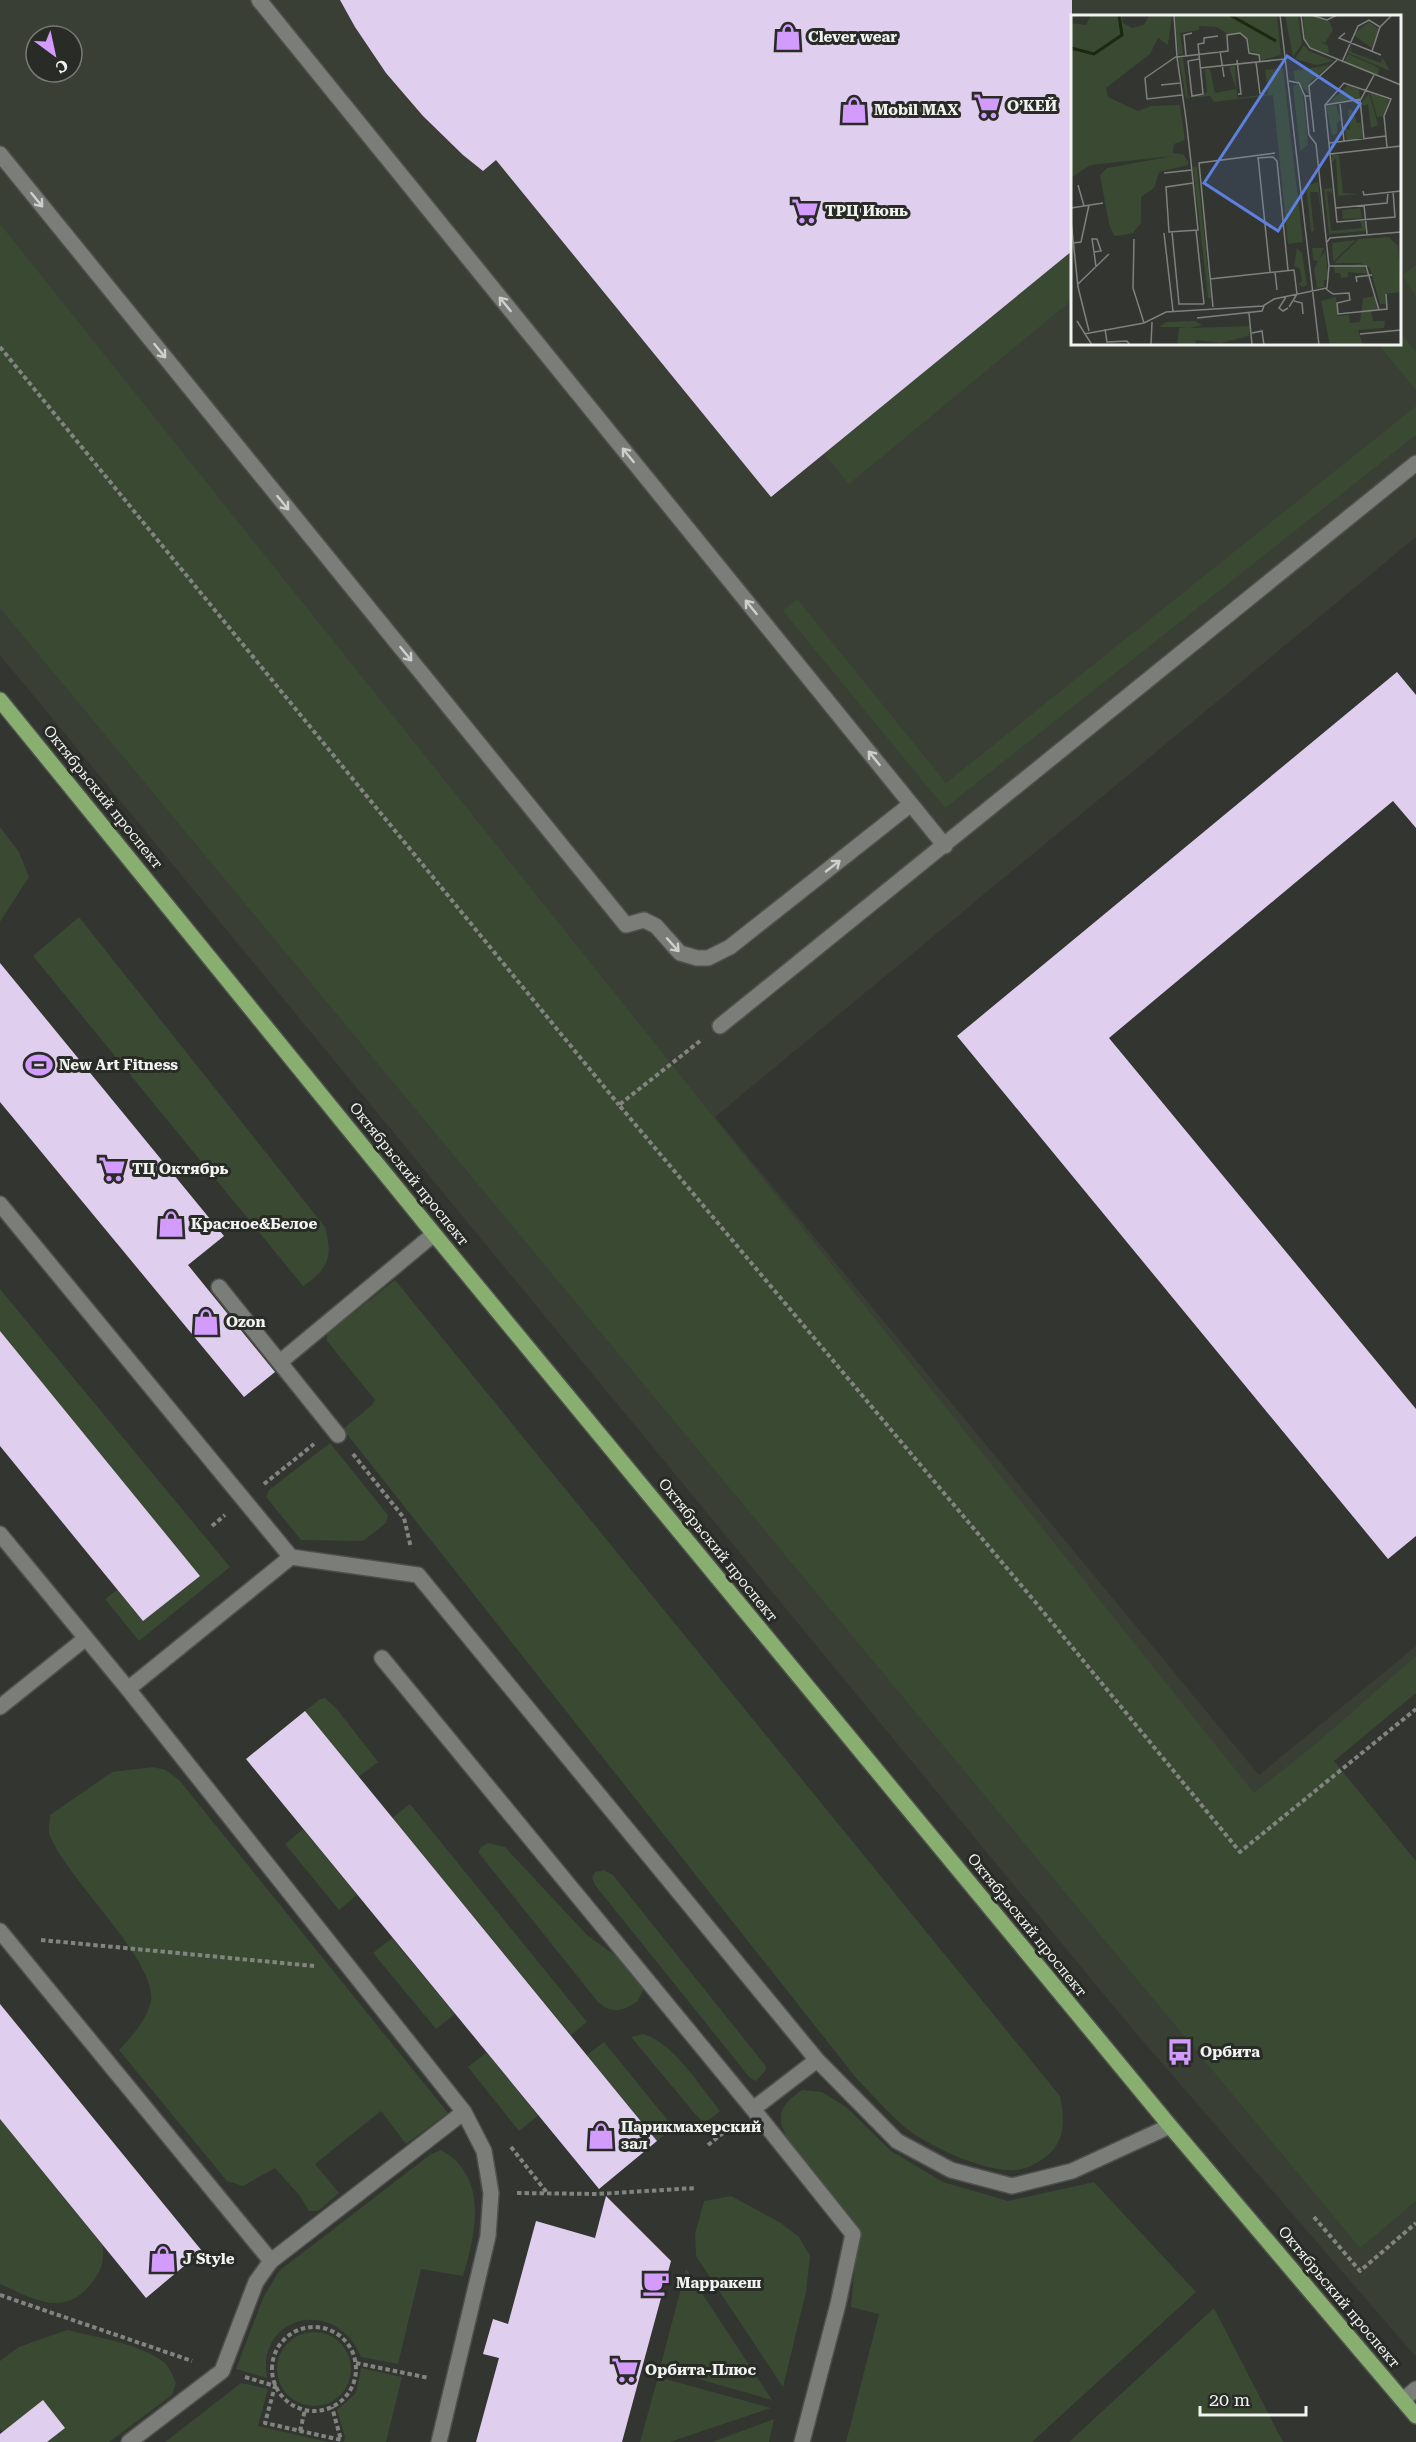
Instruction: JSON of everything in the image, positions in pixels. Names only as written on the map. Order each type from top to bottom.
[{"type":"main road","name":"Октябрьский проспект","points":[[0,700],[434,1234],[1170,2126],[1416,2416]]},
{"type":"lane","points":[[259,0],[945,846]]},
{"type":"lane","points":[[0,154],[626,925],[644,920],[656,926],[680,953],[697,958],[708,958],[730,947],[910,804]]},
{"type":"lane","points":[[720,1026],[1416,463]]},
{"type":"lane","points":[[0,1204],[291,1557],[418,1575],[817,2060],[897,2141],[951,2170],[1012,2186],[1071,2171],[1170,2126]]},
{"type":"lane","points":[[280,1362],[434,1234]]},
{"type":"lane","points":[[219,1287],[336,1432]]},
{"type":"lane","points":[[0,1534],[128,1689],[464,2112],[484,2151],[491,2193],[488,2236],[439,2442]]},
{"type":"lane","points":[[128,1689],[291,1557]]},
{"type":"lane","points":[[0,1707],[86,1638]]},
{"type":"lane","points":[[382,1658],[853,2234],[838,2304],[802,2442]]},
{"type":"lane","points":[[2,1933],[271,2261]]},
{"type":"lane","points":[[753,2109],[817,2060]]},
{"type":"lane","points":[[129,2442],[222,2371],[256,2282],[271,2261],[464,2112]]},
{"type":"lane","points":[[1403,2400],[1416,2389]]},
{"type":"path","points":[[0,346],[619,1105],[1036,1603],[1240,1852],[1416,1709]]},
{"type":"path","points":[[619,1105],[720,1026]]},
{"type":"path","points":[[212,1526],[336,1432],[404,1518],[418,1575]]},
{"type":"path","points":[[2,1933],[351,1970]]},
{"type":"path","points":[[708,2145],[753,2109]]},
{"type":"path","points":[[491,2193],[597,2194],[696,2187]]},
{"type":"path","points":[[1314,2217],[1360,2271],[1416,2223]]},
{"type":"path","points":[[0,2295],[222,2371]]},
{"type":"path","points":[[316,2327],[334,2332],[349,2345],[356,2363],[356,2376],[343,2400],[319,2411],[293,2406],[282,2397],[275,2386],[272,2373],[273,2359],[278,2347],[286,2337],[297,2330],[316,2327]]},
{"type":"path","points":[[356,2363],[453,2383]]},
{"type":"path","points":[[275,2386],[265,2423],[340,2441],[332,2407]]},
{"type":"path","points":[[300,2431],[305,2410]]},
{"type":"shaded area","points":[[0,0],[1416,0],[1416,537],[715,1117],[1259,1775],[1416,1646],[1416,1675],[1217,1841],[1416,2075],[1416,2357],[1129,2025],[0,655]]},
{"type":"green space","points":[[0,224],[1254,1793],[1318,1742],[1416,1656],[1416,1693],[1334,1761],[1416,1861],[1416,2201],[1360,2248],[0,608]]},
{"type":"green space","points":[[1071,252],[1071,301],[849,484],[824,454]]},
{"type":"green space","points":[[1416,265],[1416,298],[1403,275]]},
{"type":"green space","points":[[1401,333],[1416,352],[1416,390],[1379,345],[1401,345]]},
{"type":"green space","points":[[1416,406],[1416,435],[945,808],[783,611],[797,599],[946,783]]},
{"type":"green space","points":[[0,827],[19,852],[29,877],[0,922]]},
{"type":"green space","points":[[79,917],[325,1227],[329,1246],[327,1261],[319,1274],[303,1286],[33,956]]},
{"type":"green space","points":[[395,1280],[1060,2096],[1063,2122],[1060,2138],[1044,2158],[1023,2169],[1002,2170],[955,2156],[912,2133],[857,2079],[343,1429],[375,1400],[327,1341],[327,1334]]},
{"type":"green space","points":[[0,1289],[230,1567],[139,1641],[105,1599],[117,1590],[143,1621],[199,1576],[0,1331]]},
{"type":"green space","points":[[330,1443],[388,1515],[386,1523],[363,1541],[301,1540],[266,1497],[269,1490]]},
{"type":"green space","points":[[325,1698],[337,1709],[378,1762],[358,1777],[305,1711],[320,1699]]},
{"type":"green space","points":[[153,1767],[166,1770],[180,1781],[448,2113],[406,2144],[381,2111],[315,2164],[339,2193],[318,2211],[309,2211],[300,2196],[275,2168],[243,2186],[227,2181],[119,2050],[144,2018],[150,2005],[150,1988],[142,1968],[128,1945],[58,1852],[49,1833],[50,1815],[112,1772]]},
{"type":"green space","points":[[410,1804],[587,2022],[571,2035],[392,1818]]},
{"type":"green space","points":[[303,1829],[357,1895],[339,1910],[285,1844]]},
{"type":"green space","points":[[488,1843],[505,1847],[588,1936],[626,1963],[640,1980],[643,1990],[638,2001],[618,2010],[608,2009],[598,2002],[478,1852]]},
{"type":"green space","points":[[604,1870],[613,1875],[765,2065],[766,2070],[756,2081],[750,2078],[595,1885],[592,1878],[595,1872]]},
{"type":"green space","points":[[392,1938],[455,2014],[436,2029],[373,1953]]},
{"type":"green space","points":[[643,2034],[665,2046],[676,2056],[720,2111],[709,2120],[702,2121],[695,2114],[631,2037]]},
{"type":"green space","points":[[604,2042],[674,2128],[657,2141],[587,2055]]},
{"type":"green space","points":[[487,2052],[538,2116],[519,2131],[468,2067]]},
{"type":"green space","points":[[802,2090],[822,2092],[846,2107],[891,2151],[943,2182],[1008,2201],[1094,2182],[1196,2292],[1032,2442],[846,2442],[879,2314],[851,2307],[858,2229],[789,2142],[782,2125],[783,2108]]},
{"type":"green space","points":[[0,2119],[103,2246],[103,2262],[98,2275],[81,2294],[70,2300],[59,2303],[36,2300],[0,2284]]},
{"type":"green space","points":[[441,2150],[456,2161],[467,2175],[475,2207],[472,2242],[463,2276],[421,2269],[398,2364],[361,2357],[349,2338],[334,2326],[317,2320],[300,2321],[285,2328],[274,2340],[267,2357],[267,2378],[236,2369],[263,2298],[279,2271],[431,2154]]},
{"type":"green space","points":[[731,2196],[781,2223],[799,2237],[810,2256],[806,2292],[783,2387],[696,2256],[695,2234],[704,2201]]},
{"type":"green space","points":[[686,2269],[772,2400],[660,2368]]},
{"type":"green space","points":[[1214,2308],[1283,2442],[1069,2442]]},
{"type":"green space","points":[[67,2330],[118,2342],[155,2356],[167,2365],[176,2383],[172,2395],[109,2442],[47,2442],[43,2401],[3,2432],[0,2429],[0,2361],[19,2347]]},
{"type":"green space","points":[[307,2332],[321,2332],[335,2338],[345,2348],[351,2362],[351,2376],[345,2390],[335,2400],[321,2406],[307,2406],[293,2400],[283,2390],[277,2376],[277,2362],[283,2348],[293,2338]]},
{"type":"green space","points":[[361,2368],[402,2377],[386,2442],[344,2442],[345,2437],[337,2410],[356,2393]]},
{"type":"green space","points":[[658,2377],[771,2408],[670,2442],[640,2442]]},
{"type":"green space","points":[[241,2383],[268,2389],[258,2426],[328,2442],[165,2442]]},
{"type":"green space","points":[[774,2419],[769,2442],[712,2442]]},
{"type":"building","name":"ТРЦ Июнь","points":[[340,0],[1072,0],[1071,252],[771,497],[496,160],[483,171],[463,155],[423,116],[386,73]]},
{"type":"building","points":[[1397,672],[1416,695],[1416,828],[1393,801],[1109,1038],[1416,1409],[1416,1536],[1388,1559],[957,1036]]},
{"type":"building","name":"ТЦ Октябрь","points":[[0,963],[224,1236],[188,1265],[275,1372],[244,1397],[0,1102]]},
{"type":"building","points":[[0,1331],[200,1576],[143,1621],[0,1446]]},
{"type":"building","points":[[305,1711],[657,2141],[599,2189],[246,1759]]},
{"type":"building","points":[[0,2004],[202,2251],[146,2298],[0,2119]]},
{"type":"building","points":[[606,2196],[671,2261],[622,2442],[476,2442],[499,2358],[483,2354],[493,2319],[508,2324],[536,2221],[595,2238]]},
{"type":"building","points":[[43,2400],[65,2428],[47,2442],[0,2442],[0,2434]]},
{"type":"place","name":"Clever wear","points":[[788,37]]},
{"type":"place","name":"О’КЕЙ","points":[[987,106]]},
{"type":"place","name":"Mobil MAX","points":[[854,110]]},
{"type":"place","name":"ТРЦ Июнь","points":[[805,211]]},
{"type":"place","name":"New Art Fitness","points":[[39,1065]]},
{"type":"place","name":"ТЦ Октябрь","points":[[112,1169]]},
{"type":"place","name":"Красное&Белое","points":[[171,1224]]},
{"type":"place","name":"Ozon","points":[[206,1322]]},
{"type":"place","name":"Орбита","points":[[1180,2052]]},
{"type":"place","name":"Парикмахерский зал","points":[[601,2136]]},
{"type":"place","name":"J Style","points":[[163,2259]]},
{"type":"place","name":"Марракеш","points":[[656,2283]]},
{"type":"place","name":"Орбита-Плюс","points":[[625,2370]]}]
